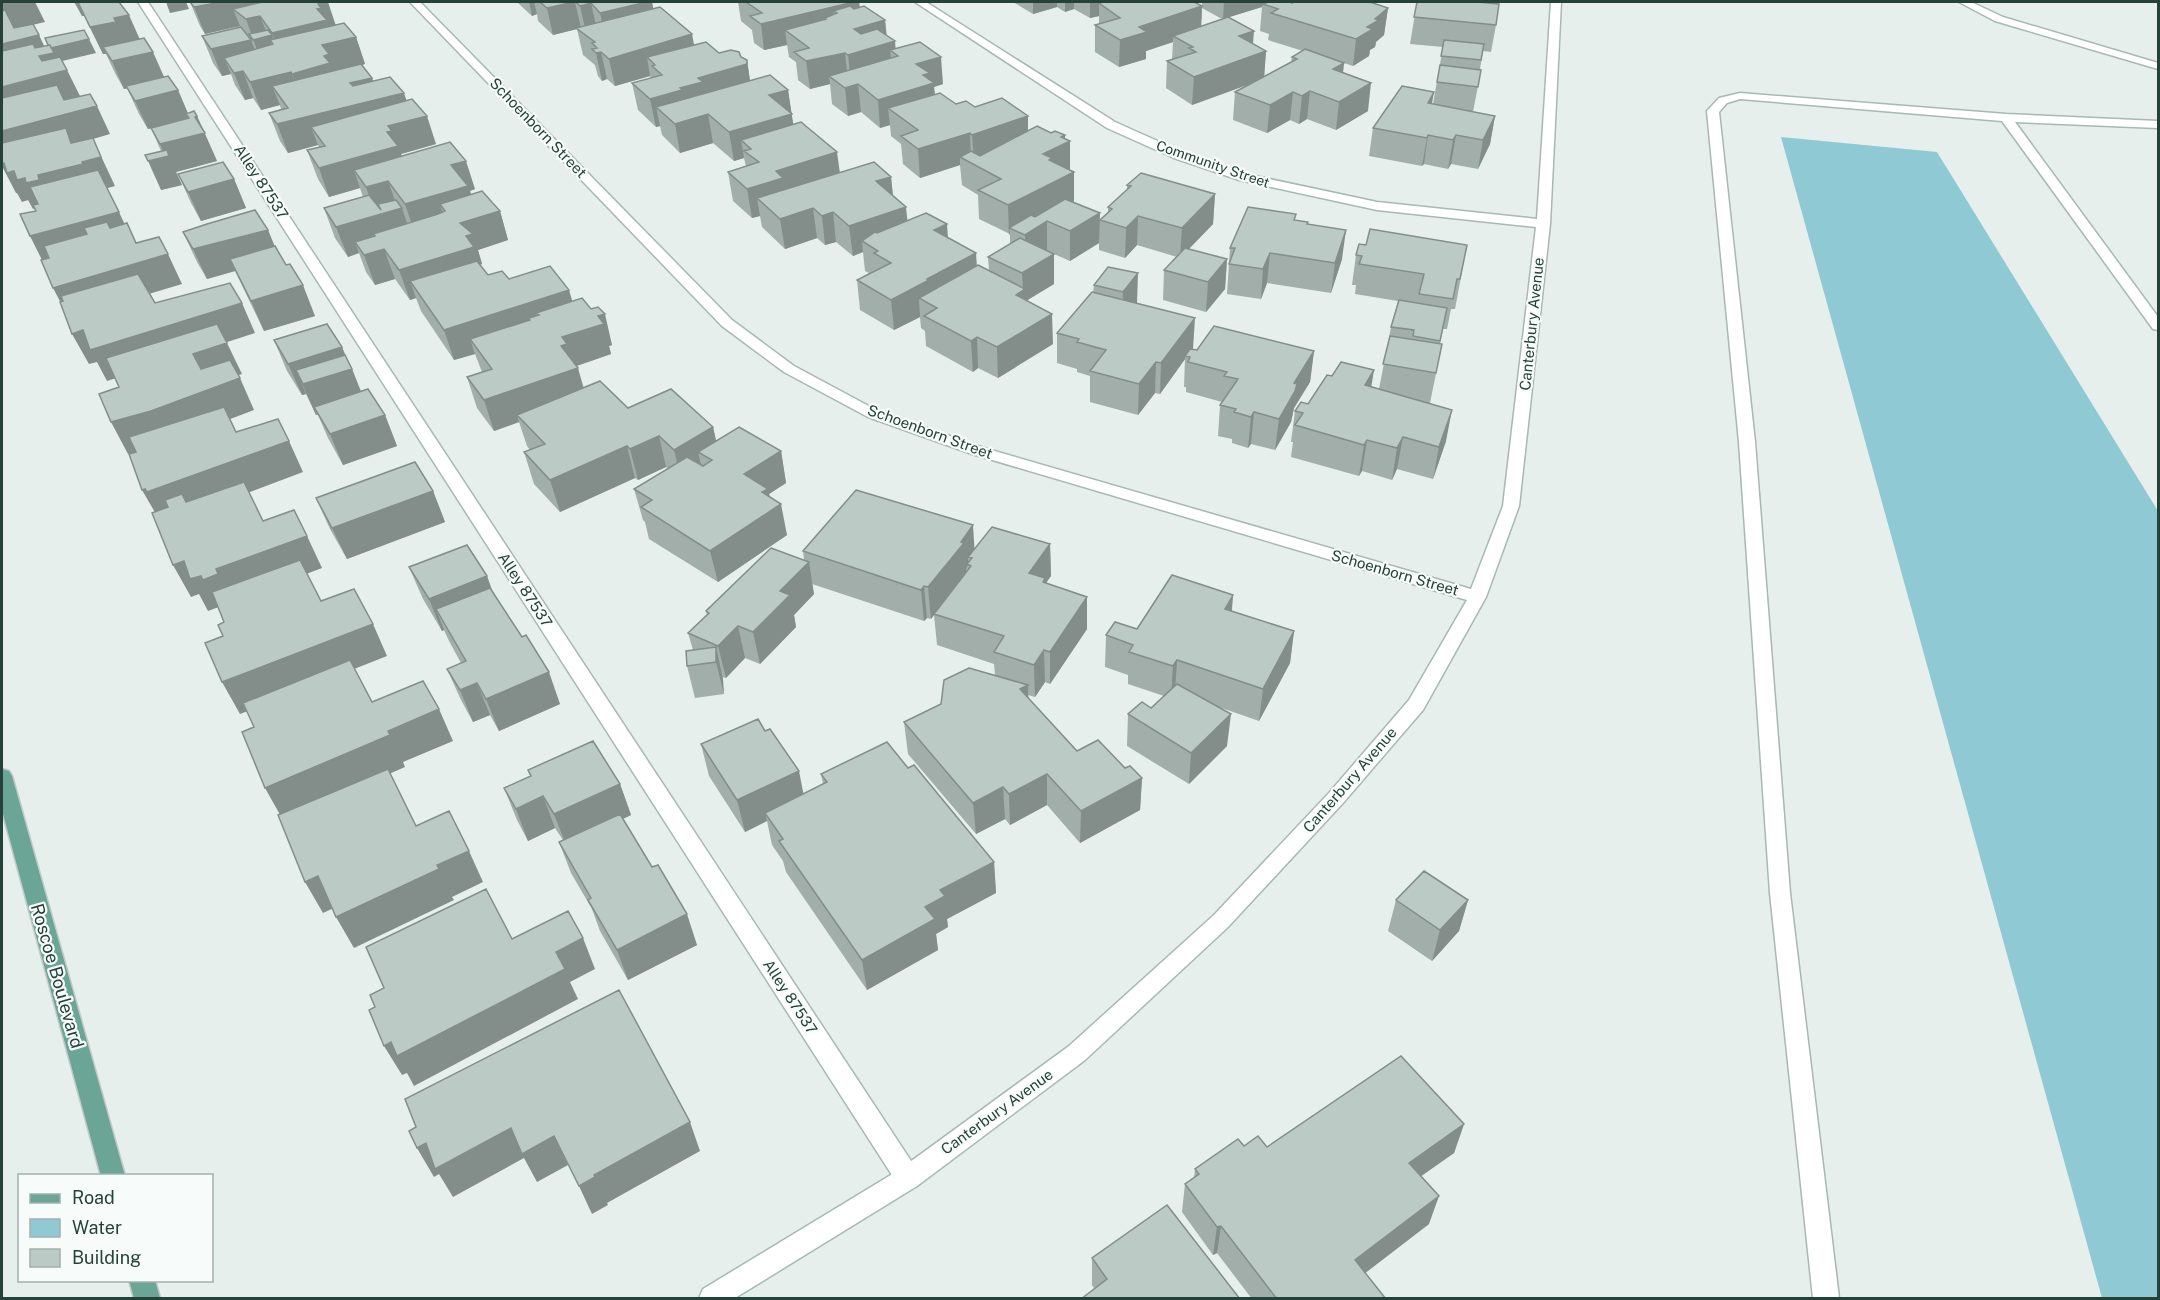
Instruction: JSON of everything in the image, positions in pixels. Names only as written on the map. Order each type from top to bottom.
[{"type":"main road","name":"Roscoe Boulevard","points":[[2,776],[111,1174]]},
{"type":"main road","points":[[142,1282],[147,1299]]},
{"type":"street","name":"Alley 87537","points":[[143,2],[908,1178]]},
{"type":"street","name":"Schoenborn Street","points":[[415,2],[727,323],[789,369],[873,414],[978,451],[1477,597]]},
{"type":"street","name":"Community Street","points":[[920,2],[1111,125],[1178,155],[1243,177],[1322,196],[1377,206],[1543,224]]},
{"type":"street","name":"Canterbury Avenue","points":[[712,1299],[908,1178],[1077,1053],[1221,921],[1336,798],[1416,705],[1477,597],[1511,506],[1543,224],[1556,2]]},
{"type":"street","points":[[1964,2],[1999,19],[2158,66]]},
{"type":"street","points":[[1826,1299],[1780,893],[1747,442],[1713,111],[1723,99],[1740,96],[2006,118],[2158,124]]},
{"type":"street","points":[[2006,118],[2158,326]]},
{"type":"water","points":[[1781,137],[1937,152],[2158,511],[2158,1298],[2102,1298]]},
{"type":"building","points":[[78,2],[119,2],[129,15],[114,18],[116,22],[90,27]]},
{"type":"building","points":[[190,2],[222,2],[194,7]]},
{"type":"building","points":[[262,2],[327,2],[318,4],[321,8],[317,9],[327,20],[272,33],[260,16],[246,19],[233,9]]},
{"type":"building","points":[[540,2],[574,2],[547,8]]},
{"type":"building","points":[[576,2],[647,2],[600,13],[591,3],[580,6]]},
{"type":"building","points":[[746,2],[854,2],[761,24],[750,16],[762,13]]},
{"type":"building","points":[[1194,2],[1202,6],[1139,27],[1147,32],[1120,40],[1095,25],[1120,18],[1099,3]]},
{"type":"building","points":[[1268,2],[1370,2],[1388,8],[1375,19],[1379,20],[1367,27],[1373,29],[1356,39],[1271,13],[1278,9],[1263,4]]},
{"type":"building","points":[[1417,2],[1499,4],[1496,25],[1414,17]]},
{"type":"building","points":[[850,6],[854,9],[864,6],[885,20],[854,29],[861,34],[877,29],[895,41],[848,55],[845,53],[806,61],[794,52],[809,48],[785,30],[826,19],[837,13],[833,11]]},
{"type":"building","points":[[660,7],[692,34],[609,59],[601,52],[596,53],[592,49],[597,48],[592,43],[595,42],[576,28]]},
{"type":"building","points":[[5,10],[14,28],[33,24],[39,35],[2,44],[2,11]]},
{"type":"building","points":[[1228,17],[1254,31],[1239,36],[1266,51],[1194,77],[1167,61],[1196,52],[1189,48],[1193,47],[1173,36]]},
{"type":"building","points":[[344,23],[356,37],[322,45],[329,54],[324,56],[330,63],[292,74],[291,72],[250,82],[243,71],[234,73],[224,58],[273,44],[270,40]]},
{"type":"building","points":[[241,27],[251,40],[211,49],[202,36]]},
{"type":"building","points":[[84,30],[89,39],[51,48],[45,38]]},
{"type":"building","points":[[268,30],[272,35],[253,40],[249,34]]},
{"type":"building","points":[[144,38],[153,52],[112,61],[103,47]]},
{"type":"building","points":[[1444,40],[1484,44],[1481,60],[1441,56]]},
{"type":"building","points":[[706,42],[719,53],[731,50],[739,52],[741,57],[747,60],[747,64],[698,78],[703,82],[650,99],[632,83],[662,75],[652,66],[655,65],[647,57]]},
{"type":"building","points":[[920,42],[941,57],[916,64],[930,73],[923,75],[934,83],[878,100],[858,84],[845,88],[829,76],[898,56],[890,50]]},
{"type":"building","points":[[33,44],[35,48],[50,45],[54,53],[39,56],[42,61],[60,57],[67,70],[2,87],[2,51]]},
{"type":"building","points":[[1305,49],[1344,63],[1333,69],[1371,83],[1339,102],[1310,91],[1302,96],[1293,92],[1270,105],[1235,92],[1297,59],[1292,57]]},
{"type":"building","points":[[361,64],[372,78],[350,83],[353,86],[390,77],[404,93],[277,124],[269,113],[288,108],[272,86]]},
{"type":"building","points":[[1440,65],[1481,70],[1478,87],[1437,82]]},
{"type":"building","points":[[770,75],[788,90],[769,95],[792,114],[729,132],[708,114],[675,124],[656,107]]},
{"type":"building","points":[[168,76],[178,90],[135,101],[126,86]]},
{"type":"building","points":[[57,85],[64,100],[90,94],[97,106],[2,131],[2,98]]},
{"type":"building","points":[[1402,86],[1434,92],[1428,103],[1495,116],[1483,140],[1456,135],[1453,140],[1428,135],[1427,138],[1373,128]]},
{"type":"building","points":[[940,93],[956,104],[966,101],[975,107],[1002,98],[1028,116],[972,135],[970,133],[918,149],[901,136],[918,130],[888,108]]},
{"type":"building","points":[[412,99],[427,116],[388,126],[392,131],[387,132],[398,146],[319,168],[307,150],[325,146],[311,127]]},
{"type":"building","points":[[194,111],[205,133],[160,144],[151,128],[189,118],[186,114]]},
{"type":"building","points":[[801,122],[837,152],[776,171],[783,178],[747,189],[728,172],[759,162],[744,151],[751,149],[741,140]]},
{"type":"building","points":[[1037,126],[1051,133],[1055,131],[1065,135],[1061,137],[1070,141],[1043,154],[1052,158],[1049,160],[1074,172],[1008,205],[978,190],[1001,179],[960,157],[971,151],[980,156]]},
{"type":"building","points":[[66,128],[71,143],[93,138],[101,157],[38,175],[39,180],[26,183],[25,178],[17,180],[14,171],[7,173],[4,163],[2,164],[2,143]]},
{"type":"building","points":[[450,142],[466,161],[451,165],[468,186],[405,204],[388,181],[366,187],[354,170]]},
{"type":"building","points":[[167,150],[169,156],[148,161],[145,155]]},
{"type":"building","points":[[223,162],[234,179],[188,192],[178,174]]},
{"type":"building","points":[[874,162],[891,177],[876,181],[906,207],[849,226],[833,212],[822,216],[813,208],[780,219],[757,198]]},
{"type":"building","points":[[98,170],[119,212],[30,236],[20,214],[36,211],[33,205],[38,204],[30,187]]},
{"type":"building","points":[[1141,173],[1215,194],[1182,228],[1138,216],[1126,228],[1100,220],[1112,209],[1108,207],[1131,186],[1127,185]]},
{"type":"building","points":[[482,191],[500,211],[460,223],[473,234],[466,236],[474,247],[399,270],[384,249],[364,255],[355,242],[375,236],[373,234],[438,214],[445,211],[440,204]]},
{"type":"building","points":[[369,195],[381,210],[378,204],[396,200],[402,208],[336,227],[324,208]]},
{"type":"building","points":[[1065,199],[1100,213],[1070,231],[1047,221],[1025,235],[1009,228],[1031,215],[1035,217]]},
{"type":"building","points":[[1248,207],[1296,214],[1294,220],[1346,230],[1335,263],[1270,253],[1263,269],[1229,264],[1235,248],[1230,248]]},
{"type":"building","points":[[255,210],[268,230],[193,249],[183,232],[207,224]]},
{"type":"building","points":[[926,213],[947,224],[934,230],[976,253],[891,300],[857,280],[891,263],[874,253],[878,251],[862,241],[875,232]]},
{"type":"building","points":[[107,222],[110,228],[127,223],[136,243],[159,237],[168,254],[53,288],[41,260],[49,258],[44,246],[87,234],[84,228]]},
{"type":"building","points":[[1370,229],[1467,245],[1453,299],[1419,294],[1424,274],[1359,264],[1362,256],[1356,255],[1359,244],[1366,245]]},
{"type":"building","points":[[1020,238],[1054,254],[1022,273],[988,257]]},
{"type":"building","points":[[275,246],[286,265],[290,264],[303,285],[251,301],[230,259]]},
{"type":"building","points":[[1185,248],[1227,259],[1208,282],[1164,270]]},
{"type":"building","points":[[477,261],[488,275],[502,271],[509,279],[550,266],[569,290],[444,330],[410,281]]},
{"type":"building","points":[[978,265],[1025,289],[1016,295],[1052,314],[997,347],[977,337],[971,341],[924,316],[937,308],[919,298]]},
{"type":"building","points":[[1108,267],[1138,273],[1123,292],[1094,285]]},
{"type":"building","points":[[138,274],[155,303],[230,283],[242,303],[90,350],[83,330],[72,334],[60,302],[63,301],[61,296]]},
{"type":"building","points":[[1092,292],[1195,318],[1161,363],[1156,362],[1139,384],[1090,371],[1106,350],[1077,342],[1079,339],[1057,333]]},
{"type":"building","points":[[582,298],[591,309],[598,307],[605,314],[598,316],[604,324],[562,337],[567,344],[561,346],[578,368],[484,400],[467,377],[492,369],[470,339],[530,320],[529,318],[539,315],[536,313]]},
{"type":"building","points":[[1399,300],[1447,308],[1440,341],[1413,336],[1414,330],[1391,327]]},
{"type":"building","points":[[217,324],[227,343],[193,354],[201,369],[230,360],[240,378],[151,411],[111,422],[99,394],[119,387],[106,358]]},
{"type":"building","points":[[327,324],[342,347],[288,364],[274,340]]},
{"type":"building","points":[[1214,326],[1314,351],[1294,383],[1297,384],[1295,391],[1279,419],[1254,412],[1251,417],[1234,412],[1236,409],[1220,405],[1238,379],[1224,376],[1227,372],[1188,362],[1190,357],[1185,356],[1190,349],[1197,350]]},
{"type":"building","points":[[1390,336],[1442,344],[1436,373],[1383,364]]},
{"type":"building","points":[[345,355],[352,369],[303,384],[296,370]]},
{"type":"building","points":[[1341,362],[1374,370],[1365,385],[1452,410],[1439,447],[1403,437],[1397,448],[1367,440],[1364,445],[1295,425],[1303,413],[1295,411],[1301,402],[1308,404],[1327,375],[1332,376]]},
{"type":"building","points":[[600,381],[628,408],[671,389],[713,427],[674,450],[659,436],[630,449],[627,446],[550,480],[524,452],[545,444],[517,415]]},
{"type":"building","points":[[368,389],[385,415],[330,434],[314,407]]},
{"type":"building","points":[[224,407],[236,432],[278,419],[289,441],[147,492],[145,489],[142,490],[129,454],[136,452],[129,437]]},
{"type":"building","points":[[739,427],[781,451],[744,474],[768,489],[762,492],[781,504],[710,551],[641,507],[652,500],[634,489],[687,457],[703,466],[712,460],[698,452]]},
{"type":"building","points":[[415,462],[433,491],[332,528],[316,498]]},
{"type":"building","points":[[244,482],[263,521],[294,510],[307,536],[216,569],[218,574],[203,580],[201,576],[190,579],[184,561],[173,565],[152,513],[168,507],[165,500],[182,494],[186,502]]},
{"type":"building","points":[[856,490],[973,525],[961,542],[964,543],[928,587],[924,586],[921,590],[803,551]]},
{"type":"building","points":[[992,527],[1050,544],[1029,573],[1045,578],[1043,582],[1087,597],[1050,652],[1044,650],[1034,665],[994,652],[1004,636],[934,614],[971,566],[967,564],[972,558],[968,557]]},
{"type":"building","points":[[467,545],[487,576],[429,599],[409,567]]},
{"type":"building","points":[[771,548],[809,562],[780,591],[790,595],[753,632],[738,626],[718,646],[688,633],[709,613],[706,611]]},
{"type":"building","points":[[300,560],[321,601],[354,589],[373,624],[222,682],[205,643],[223,636],[218,625],[224,622],[212,592]]},
{"type":"building","points":[[1172,575],[1233,595],[1225,609],[1294,631],[1263,689],[1177,660],[1173,666],[1129,652],[1133,645],[1106,635],[1115,622],[1137,629]]},
{"type":"building","points":[[490,588],[522,637],[526,635],[549,672],[486,699],[477,683],[460,690],[447,669],[466,661],[436,609]]},
{"type":"building","points":[[716,647],[716,662],[687,666],[686,651]]},
{"type":"building","points":[[350,660],[372,702],[423,681],[439,709],[388,731],[390,735],[265,788],[242,732],[254,727],[243,703]]},
{"type":"building","points":[[969,668],[1028,685],[1020,689],[1077,751],[1098,740],[1125,768],[1130,766],[1142,778],[1081,811],[1047,774],[1009,794],[1003,787],[973,803],[904,722],[941,704],[944,680]]},
{"type":"building","points":[[1177,684],[1231,714],[1191,753],[1128,714],[1142,702],[1151,708]]},
{"type":"building","points":[[758,719],[765,731],[770,729],[799,771],[737,800],[701,744]]},
{"type":"building","points":[[593,741],[620,784],[554,814],[543,796],[516,809],[504,788],[531,776],[528,770]]},
{"type":"building","points":[[887,742],[908,768],[914,765],[994,862],[940,890],[945,896],[925,907],[935,919],[862,960],[779,841],[783,839],[765,813],[827,782],[821,774]]},
{"type":"building","points":[[388,769],[416,826],[449,811],[469,851],[437,865],[439,869],[336,917],[318,876],[305,882],[278,815]]},
{"type":"building","points":[[620,814],[652,867],[658,865],[687,914],[617,950],[588,900],[591,898],[559,842]]},
{"type":"building","points":[[1424,871],[1468,900],[1440,930],[1396,900]]},
{"type":"building","points":[[486,889],[512,939],[568,911],[583,938],[556,952],[565,969],[397,1056],[391,1042],[384,1046],[369,1010],[375,1007],[370,995],[384,988],[366,947]]},
{"type":"building","points":[[619,990],[690,1122],[594,1175],[595,1177],[579,1186],[554,1136],[522,1154],[511,1128],[435,1169],[426,1143],[417,1148],[409,1131],[416,1127],[405,1099]]},
{"type":"building","points":[[1401,1056],[1464,1124],[1409,1163],[1439,1196],[1355,1260],[1386,1299],[1277,1299],[1221,1226],[1217,1227],[1185,1184],[1199,1174],[1195,1169],[1238,1139],[1244,1146],[1258,1136],[1267,1147]]},
{"type":"building","points":[[1167,1205],[1240,1299],[1081,1299],[1107,1279],[1092,1258]]}]
